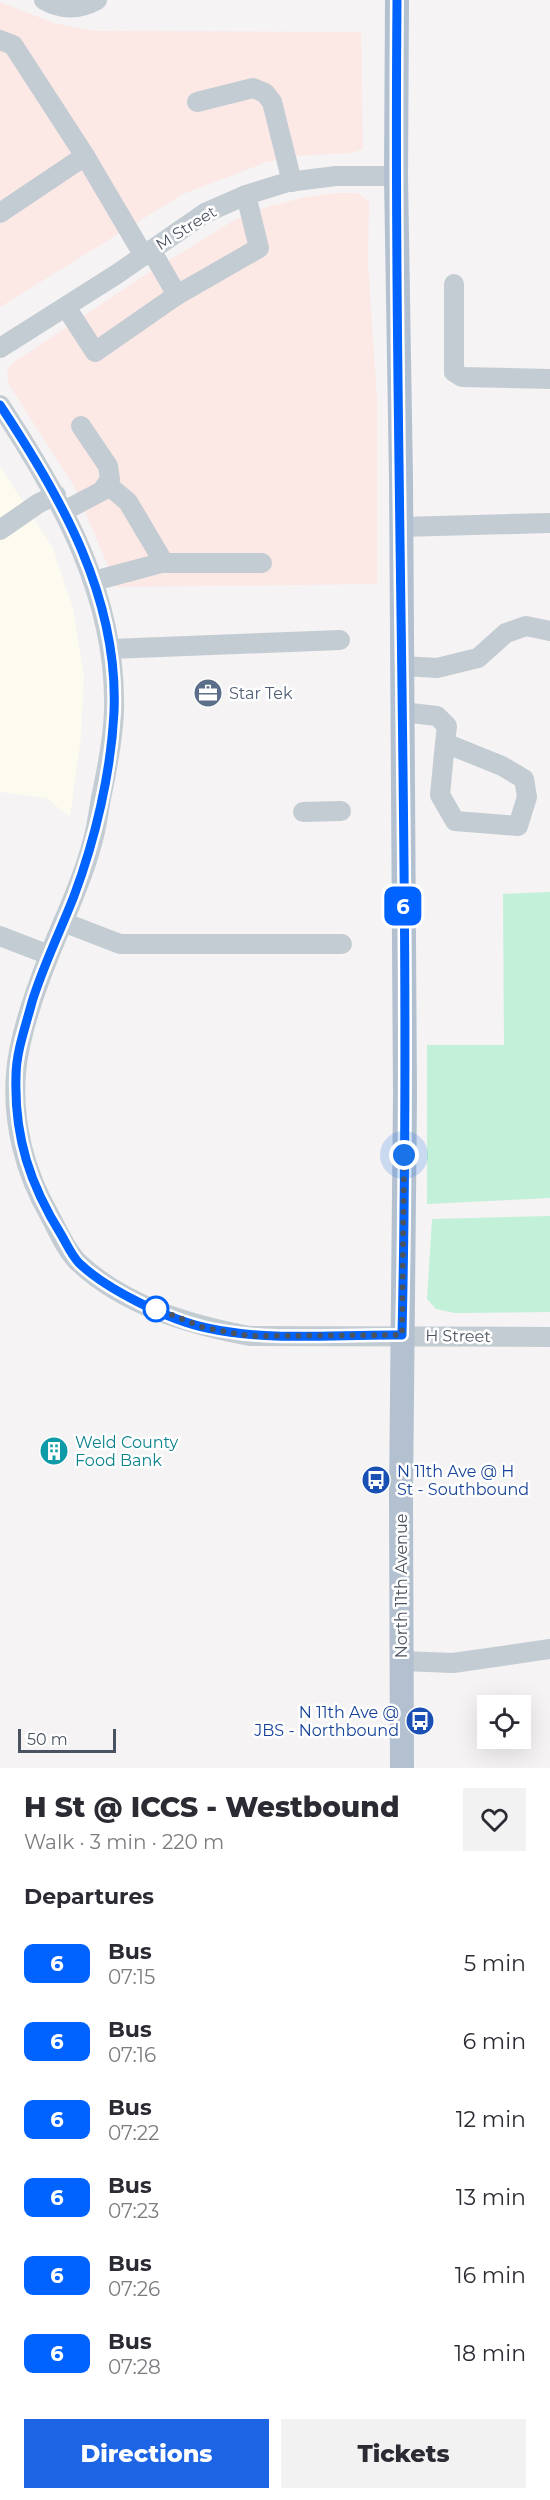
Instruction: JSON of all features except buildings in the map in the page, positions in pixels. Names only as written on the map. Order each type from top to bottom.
[{"type":"main road","name":"North 11th Avenue","points":[[397,0],[396,176],[405,1096],[402,1335],[402,1768]]},
{"type":"street","points":[[44,0],[57,6],[72,8],[98,0]]},
{"type":"street","points":[[0,40],[13,45],[177,295]]},
{"type":"street","points":[[197,102],[253,88],[265,93],[272,102],[292,182]]},
{"type":"street","points":[[0,213],[85,156]]},
{"type":"street","name":"M Street","points":[[0,348],[148,253],[205,213],[246,195],[292,182],[336,176],[396,176]]},
{"type":"street","points":[[66,306],[95,352],[177,295],[259,248],[246,195]]},
{"type":"street","points":[[454,284],[454,372],[462,377],[550,379]]},
{"type":"street","name":"H Street","points":[[0,405],[39,464],[85,554],[103,610],[111,649],[114,713],[110,751],[91,847],[33,1000],[16,1073],[16,1114],[24,1161],[44,1206],[78,1262],[119,1291],[168,1315],[205,1328],[250,1336],[550,1337]]},
{"type":"street","points":[[0,530],[39,503],[60,503],[102,491],[108,486],[111,473],[108,466],[81,426]]},
{"type":"street","points":[[108,486],[128,502],[160,556],[161,563]]},
{"type":"street","points":[[401,527],[550,523]]},
{"type":"street","points":[[93,581],[161,563],[262,563]]},
{"type":"street","points":[[402,666],[437,668],[478,658],[506,633],[526,626],[550,631]]},
{"type":"street","points":[[111,649],[340,640]]},
{"type":"street","points":[[402,712],[437,716],[447,726],[445,743],[440,795],[455,820],[518,826],[527,796],[524,779],[502,766],[445,743]]},
{"type":"street","points":[[303,812],[341,811]]},
{"type":"street","points":[[63,922],[120,944],[342,944]]},
{"type":"street","points":[[0,936],[49,956]]},
{"type":"street","points":[[402,1661],[453,1663],[550,1649]]},
{"type":"shaded area","points":[[0,2],[54,23],[94,31],[361,32],[363,149],[352,153],[296,156],[267,162],[183,194],[0,307]]},
{"type":"shaded area","points":[[358,193],[369,202],[368,264],[377,398],[377,584],[117,587],[75,488],[8,383],[7,371],[14,362],[148,273],[236,219],[267,207],[306,197]]},
{"type":"shaded area","points":[[0,466],[53,548],[73,608],[84,677],[81,738],[70,817],[46,798],[0,792]]},
{"type":"green space","points":[[550,892],[550,1198],[427,1204],[427,1045],[504,1045],[503,894]]},
{"type":"green space","points":[[550,1216],[550,1312],[455,1313],[436,1309],[427,1299],[432,1219]]},
{"type":"bus line","name":"6","points":[[0,405],[39,464],[85,554],[103,610],[112,655],[114,687],[110,751],[91,847],[33,1000],[16,1073],[16,1114],[24,1161],[44,1206],[78,1262],[119,1291],[168,1315],[205,1328],[250,1336],[402,1335],[405,1096],[401,479],[396,176],[397,0]]},
{"type":"place","name":"Star Tek","points":[[208,693]]},
{"type":"place","name":"Weld County Food Bank","points":[[54,1451]]},
{"type":"place","name":"N 11th Ave @ H St - Southbound","points":[[376,1480]]},
{"type":"place","name":"N 11th Ave @ JBS - Northbound","points":[[420,1721]]},
{"type":"route","points":[[156,1309],[154,1308],[205,1328],[250,1336],[402,1335],[404,1155]]}]
